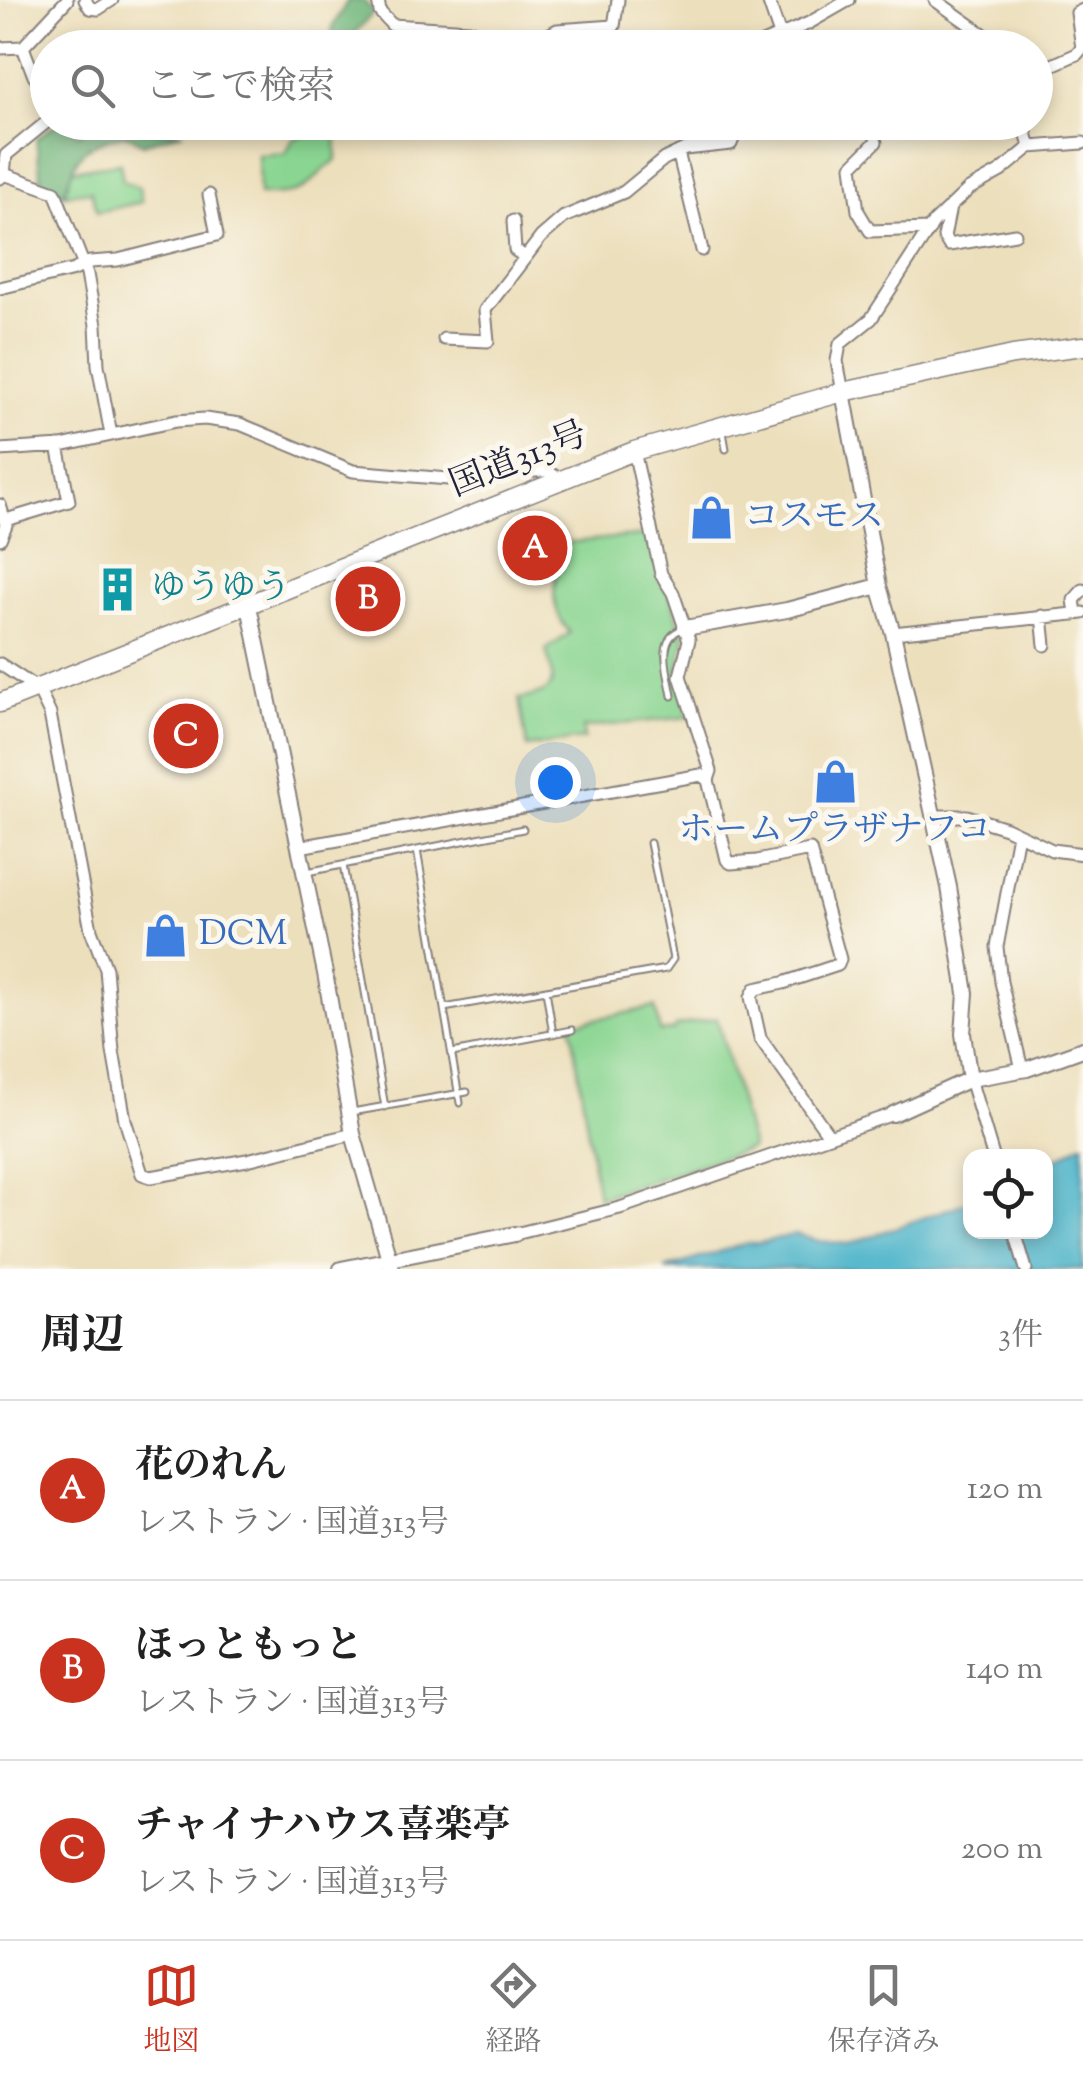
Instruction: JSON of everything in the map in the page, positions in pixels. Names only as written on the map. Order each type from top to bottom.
[{"type":"highway","name":"国道313号","points":[[0,703],[634,451],[843,392],[1013,355],[1083,346]]},
{"type":"street","points":[[39,30],[67,0]]},
{"type":"street","points":[[85,0],[90,8],[98,9],[112,0]]},
{"type":"street","points":[[378,0],[380,12],[392,25],[470,30]]},
{"type":"street","points":[[558,30],[614,26],[618,0]]},
{"type":"street","points":[[768,0],[778,30]]},
{"type":"street","points":[[790,30],[849,0]]},
{"type":"street","points":[[935,0],[978,30]]},
{"type":"street","points":[[1053,65],[1082,48],[1077,12],[1083,10]]},
{"type":"street","points":[[0,48],[23,47],[30,40]]},
{"type":"street","points":[[23,47],[30,65]]},
{"type":"street","points":[[30,136],[6,155],[2,176],[55,192],[83,265],[96,325],[98,365],[110,435]]},
{"type":"street","points":[[444,339],[488,341],[485,310],[525,257],[564,216],[624,192],[685,148],[731,144],[733,140]]},
{"type":"street","points":[[1028,140],[1030,147]]},
{"type":"street","points":[[876,142],[852,166],[858,211],[870,231],[930,229]]},
{"type":"street","points":[[990,1149],[963,1034],[966,993],[935,816],[880,586],[837,361],[840,344],[871,319],[930,229],[969,190],[1030,147],[1083,143]]},
{"type":"street","points":[[678,152],[702,250]]},
{"type":"street","points":[[0,288],[217,235],[209,194]]},
{"type":"street","points":[[950,207],[944,237],[948,244],[1015,234]]},
{"type":"street","points":[[513,221],[514,250],[525,257]]},
{"type":"street","points":[[0,450],[58,446],[176,421],[206,420],[240,424],[354,471],[472,481],[519,471],[547,471],[558,480]]},
{"type":"street","points":[[6,520],[69,502],[58,446]]},
{"type":"street","points":[[634,451],[661,574],[674,593],[689,640],[680,676],[711,771],[708,780],[727,860],[757,861],[810,850],[840,959],[838,965],[783,984],[755,988],[751,997],[760,1038],[828,1134]]},
{"type":"street","points":[[0,505],[6,520],[0,538]]},
{"type":"street","points":[[685,628],[786,610],[880,586]]},
{"type":"street","points":[[894,633],[1080,613],[1074,600],[1083,590]]},
{"type":"street","points":[[249,606],[353,1134],[391,1265]]},
{"type":"street","points":[[1042,616],[1044,644]]},
{"type":"street","points":[[0,664],[38,689],[50,714],[87,914],[106,969],[122,1102],[142,1174],[151,1178],[190,1171],[353,1134]]},
{"type":"street","points":[[299,848],[701,775],[708,780]]},
{"type":"street","points":[[935,816],[967,816],[1052,850],[1083,854]]},
{"type":"street","points":[[1018,834],[998,947],[1001,982],[1022,1070]]},
{"type":"street","points":[[341,1269],[391,1265],[620,1208],[1083,1049]]},
{"type":"street","points":[[1017,1239],[1026,1269]]},
{"type":"lane","points":[[722,424],[726,449]]},
{"type":"lane","points":[[672,696],[665,655],[674,632],[685,628]]},
{"type":"lane","points":[[304,872],[523,829]]},
{"type":"lane","points":[[444,1008],[666,969],[673,960],[650,843]]},
{"type":"lane","points":[[417,850],[460,1103]]},
{"type":"lane","points":[[343,865],[385,1106]]},
{"type":"lane","points":[[546,990],[553,1034]]},
{"type":"lane","points":[[452,1053],[572,1030]]},
{"type":"lane","points":[[350,1113],[467,1092]]},
{"type":"green space","points":[[348,0],[363,0],[374,12],[358,30],[333,30]]},
{"type":"green space","points":[[36,140],[106,140],[83,152],[64,194],[41,180]]},
{"type":"green space","points":[[292,140],[336,140],[337,159],[304,188],[259,195],[258,155],[286,153]]},
{"type":"green space","points":[[120,163],[123,181],[139,187],[142,202],[97,212],[91,191],[64,194],[72,170]]},
{"type":"green space","points":[[647,535],[685,638],[677,673],[689,717],[583,728],[584,739],[527,747],[519,699],[541,693],[551,685],[546,650],[570,633],[557,611],[554,590],[563,543]]},
{"type":"green space","points":[[655,1007],[660,1032],[717,1018],[752,1148],[598,1198],[571,1024]]},
{"type":"water","points":[[1083,1143],[1083,1269],[665,1269],[747,1243],[796,1234],[849,1244],[963,1204],[963,1239],[1053,1239],[1053,1162]]},
{"type":"place","name":"コスモス","points":[[711,518]]},
{"type":"place","name":"花のれん","points":[[535,548]]},
{"type":"place","name":"ゆうゆう","points":[[118,589]]},
{"type":"place","name":"ほっともっと","points":[[368,599]]},
{"type":"place","name":"チャイナハウス喜楽亭","points":[[186,736]]},
{"type":"place","name":"ホームプラザナフコ","points":[[835,781]]},
{"type":"place","name":"DCM","points":[[166,935]]}]
